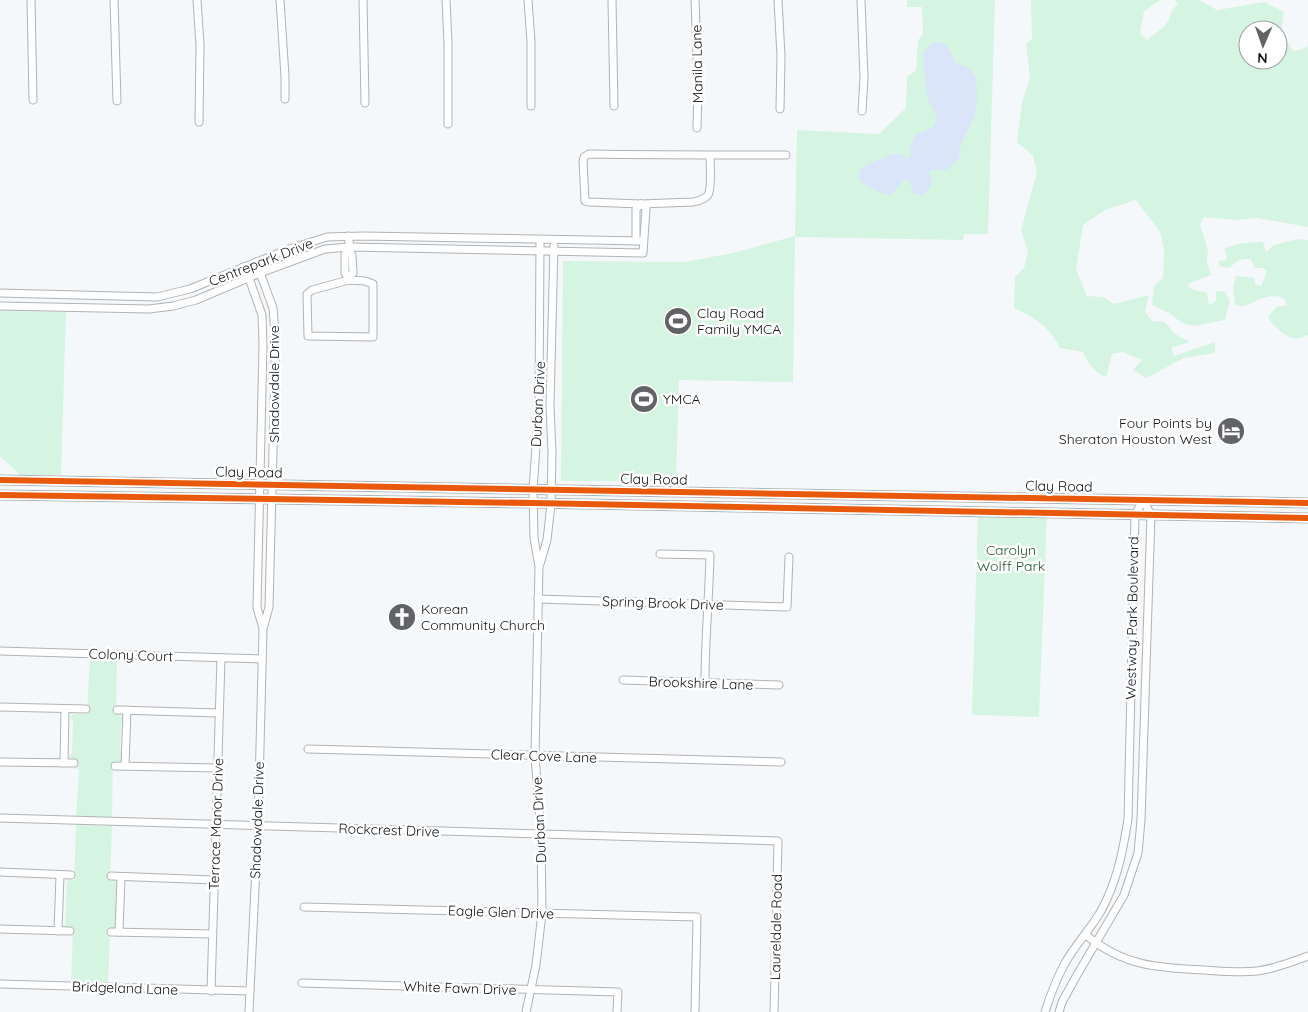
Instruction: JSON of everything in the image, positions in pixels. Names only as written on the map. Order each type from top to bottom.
[{"type":"main road","name":"Clay Road","points":[[0,480],[1308,503]]},
{"type":"main road","points":[[107,482],[107,497]]},
{"type":"main road","points":[[438,502],[439,487]]},
{"type":"main road","points":[[659,506],[661,491]]},
{"type":"main road","points":[[771,508],[772,493]]},
{"type":"main road","name":"Clay Road","points":[[0,495],[1308,518]]},
{"type":"main road","points":[[875,495],[875,510]]},
{"type":"main road","points":[[969,496],[969,512]]},
{"type":"main road","points":[[1266,516],[1267,501]]},
{"type":"street","points":[[31,0],[33,100]]},
{"type":"street","points":[[114,0],[116,101]]},
{"type":"street","points":[[196,0],[200,45],[200,122]]},
{"type":"street","points":[[280,0],[285,99]]},
{"type":"street","points":[[363,0],[365,103]]},
{"type":"street","points":[[446,0],[448,124]]},
{"type":"street","points":[[528,0],[531,41],[531,106]]},
{"type":"street","points":[[612,0],[614,106]]},
{"type":"street","name":"Manila Lane","points":[[695,0],[698,87],[697,128]]},
{"type":"street","points":[[778,0],[781,56],[780,109]]},
{"type":"street","points":[[861,0],[864,77],[862,111]]},
{"type":"street","points":[[710,155],[710,190],[708,196],[701,200],[642,204],[585,201],[583,185],[584,157],[589,154],[786,155]]},
{"type":"street","points":[[640,241],[636,209],[642,204]]},
{"type":"street","points":[[640,241],[645,222],[646,208],[642,204]]},
{"type":"street","points":[[636,221],[645,222]]},
{"type":"street","points":[[348,236],[349,248],[345,254],[345,273],[349,278],[373,284],[373,337],[308,336],[307,294],[312,290],[349,278]]},
{"type":"street","name":"Centrepark Drive","points":[[0,293],[157,297],[190,289],[289,249],[327,237],[640,241],[643,253],[349,248],[325,250],[260,273],[196,300],[165,307],[149,309],[0,306]]},
{"type":"street","points":[[446,249],[447,238]]},
{"type":"street","name":"Durban Drive","points":[[526,1012],[532,990],[542,913],[541,835],[535,756],[539,567],[534,538],[533,503],[539,405],[540,240]]},
{"type":"street","name":"Durban Drive","points":[[539,567],[547,540],[551,504],[550,404],[554,240]]},
{"type":"street","name":"Shadowdale Drive","points":[[249,1012],[258,826],[263,628],[269,607],[275,372],[273,308],[256,262]]},
{"type":"street","name":"Shadowdale Drive","points":[[243,267],[249,278],[262,315],[263,372],[257,608],[263,628]]},
{"type":"street","points":[[80,295],[80,307]]},
{"type":"street","points":[[163,295],[165,307]]},
{"type":"street","points":[[263,372],[275,372]]},
{"type":"street","name":"Westway Park Boulevard","points":[[1045,1012],[1064,964],[1086,935],[1113,887],[1123,851],[1128,819],[1134,515],[1143,500]]},
{"type":"street","name":"Westway Park Boulevard","points":[[1059,1012],[1065,997],[1124,895],[1138,853],[1142,820],[1151,515],[1143,500]]},
{"type":"street","points":[[660,554],[710,555],[705,638],[705,682]]},
{"type":"street","name":"Spring Brook Drive","points":[[538,599],[787,607],[789,557]]},
{"type":"street","name":"Colony Court","points":[[0,651],[262,659]]},
{"type":"street","name":"Terrace Manor Drive","points":[[211,990],[221,658]]},
{"type":"street","name":"Brookshire Lane","points":[[623,680],[779,685]]},
{"type":"street","points":[[0,707],[86,709]]},
{"type":"street","points":[[64,763],[65,709]]},
{"type":"street","points":[[117,710],[219,713]]},
{"type":"street","points":[[125,766],[127,710]]},
{"type":"street","name":"Clear Cove Lane","points":[[308,749],[781,762]]},
{"type":"street","points":[[0,762],[74,763]]},
{"type":"street","points":[[115,766],[218,768]]},
{"type":"street","name":"Rockcrest Drive","points":[[0,818],[778,842]]},
{"type":"street","name":"Laureldale Road","points":[[774,1012],[778,842]]},
{"type":"street","points":[[0,872],[71,875]]},
{"type":"street","points":[[58,931],[60,875]]},
{"type":"street","points":[[112,876],[214,880]]},
{"type":"street","points":[[119,932],[121,877]]},
{"type":"street","name":"Eagle Glen Drive","points":[[304,907],[697,917],[695,1012]]},
{"type":"street","points":[[0,929],[70,931]]},
{"type":"street","points":[[111,932],[212,934]]},
{"type":"street","points":[[1086,935],[1096,943],[1132,961],[1149,966],[1173,969],[1233,972],[1256,971],[1275,968],[1308,956]]},
{"type":"street","name":"Bridgeland Lane","points":[[0,984],[250,991]]},
{"type":"street","name":"White Fawn Drive","points":[[302,984],[618,992],[617,1012]]},
{"type":"green space","points":[[907,0],[995,0],[988,234],[964,234],[963,240],[795,237],[793,382],[679,380],[676,481],[561,481],[563,261],[684,262],[733,253],[795,236],[797,130],[879,134],[906,108],[907,77],[916,70],[918,40],[923,35],[922,7],[907,7]]},
{"type":"green space","points":[[1031,0],[1161,0],[1144,11],[1140,33],[1147,40],[1168,22],[1178,4],[1175,0],[1199,0],[1217,10],[1265,2],[1284,12],[1283,20],[1238,20],[1238,70],[1288,70],[1288,43],[1293,51],[1308,46],[1308,227],[1257,218],[1238,220],[1204,217],[1200,225],[1208,250],[1207,263],[1211,275],[1187,284],[1191,289],[1207,293],[1209,305],[1216,301],[1216,291],[1225,292],[1230,301],[1225,320],[1194,326],[1182,323],[1169,313],[1152,305],[1154,286],[1163,278],[1164,250],[1160,232],[1136,200],[1105,210],[1083,225],[1076,270],[1087,296],[1103,297],[1114,304],[1149,295],[1145,311],[1152,321],[1165,322],[1175,334],[1190,342],[1171,348],[1174,356],[1215,342],[1215,353],[1184,358],[1146,378],[1133,370],[1142,360],[1123,352],[1112,354],[1106,377],[1092,367],[1083,352],[1060,348],[1047,329],[1014,308],[1015,277],[1024,268],[1028,251],[1021,230],[1037,172],[1033,156],[1017,142],[1022,102],[1030,78],[1026,44],[1032,39]]},
{"type":"green space","points":[[1299,239],[1308,240],[1308,335],[1296,339],[1282,332],[1268,317],[1276,307],[1287,305],[1283,298],[1277,296],[1267,297],[1241,307],[1235,304],[1233,288],[1236,276],[1254,278],[1256,285],[1261,286],[1267,271],[1263,268],[1255,268],[1251,259],[1240,260],[1228,268],[1219,266],[1218,261],[1226,260],[1227,255],[1224,249],[1233,245],[1263,242],[1266,252],[1274,245]]},
{"type":"green space","points":[[0,311],[66,312],[61,475],[20,475],[0,456]]},
{"type":"green space","name":"Carolyn Wolff Park","points":[[978,512],[1047,513],[1039,717],[972,715]]},
{"type":"green space","points":[[90,659],[117,660],[116,714],[123,719],[123,722],[121,722],[120,751],[123,752],[121,761],[113,761],[112,818],[76,816],[79,769],[76,769],[76,761],[72,760],[69,756],[72,753],[73,721],[71,717],[73,714],[87,714]]},
{"type":"green space","points":[[76,825],[112,826],[110,881],[118,882],[117,929],[110,929],[108,984],[71,982],[73,928],[65,927],[67,880],[74,880]]},
{"type":"water","points":[[938,42],[948,47],[956,63],[970,69],[976,78],[977,99],[975,115],[961,144],[959,159],[946,170],[931,170],[929,173],[932,181],[926,192],[921,195],[914,194],[910,182],[905,179],[890,195],[884,194],[862,183],[859,172],[877,160],[894,154],[904,155],[908,158],[911,155],[909,150],[915,135],[932,128],[936,122],[936,116],[927,97],[923,53],[931,44]]},
{"type":"cycle path","points":[[0,480],[1308,503]]},
{"type":"cycle path","points":[[0,495],[1308,518]]},
{"type":"place","name":"Clay Road Family YMCA","points":[[678,321]]},
{"type":"place","name":"YMCA","points":[[644,399]]},
{"type":"place","name":"Four Points by Sheraton Houston West","points":[[1231,431]]},
{"type":"place","name":"Korean Community Church","points":[[402,617]]}]
